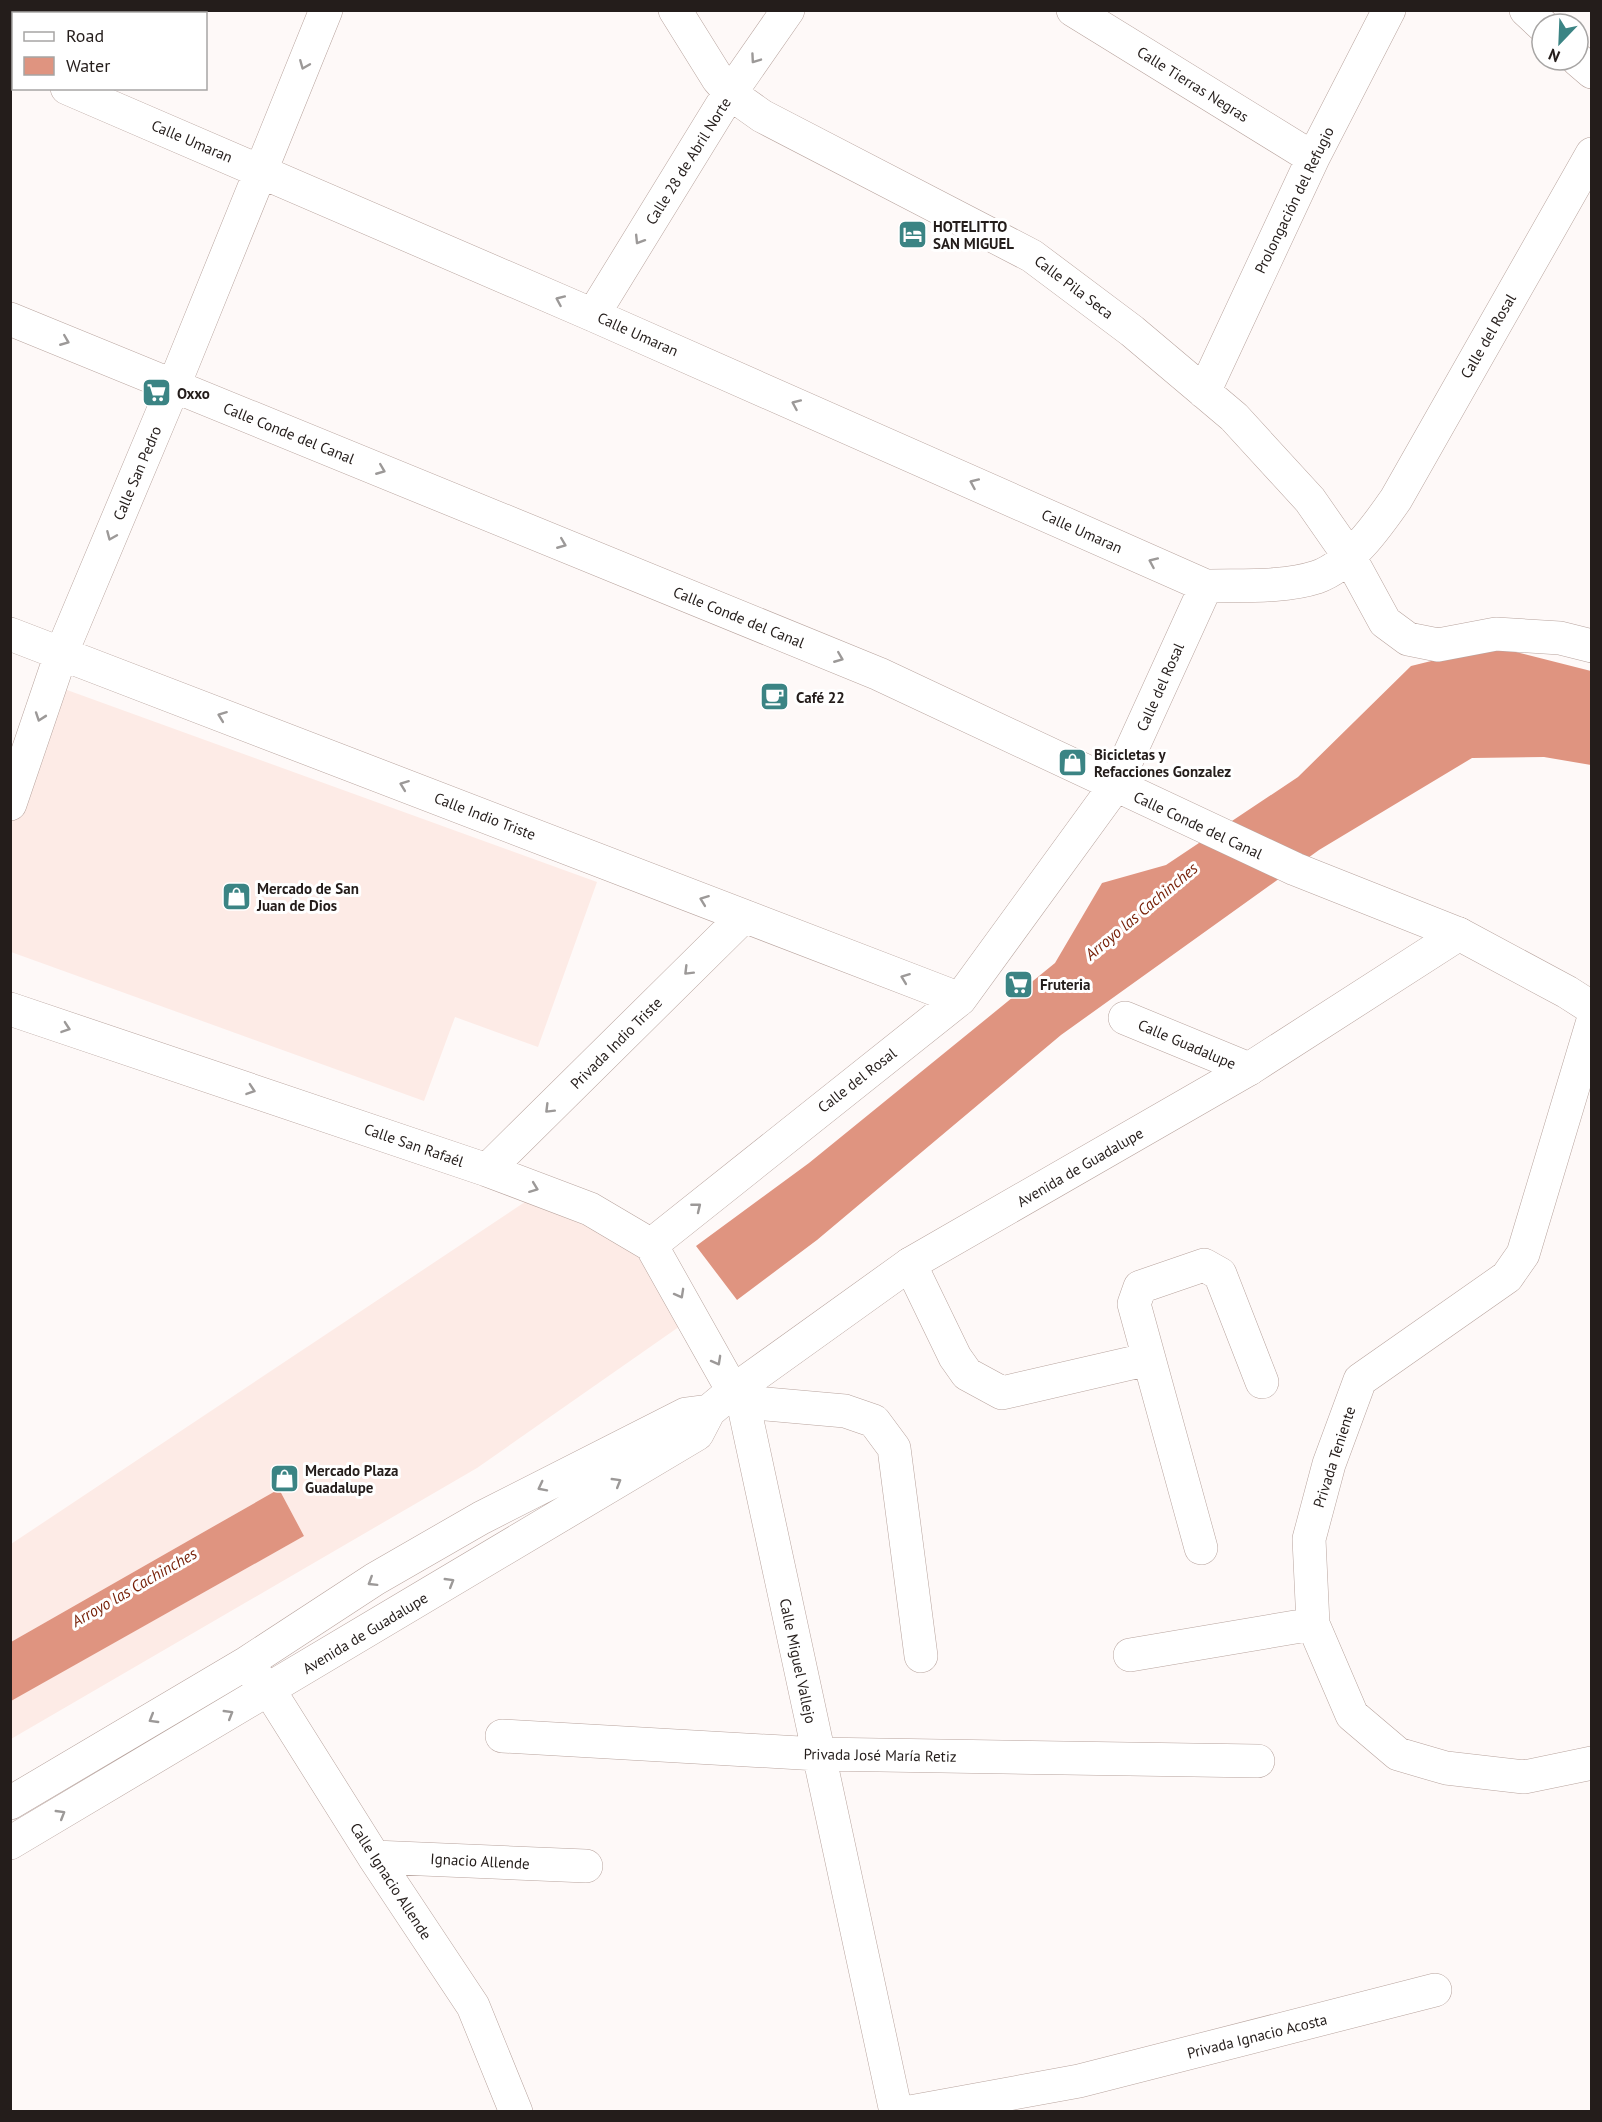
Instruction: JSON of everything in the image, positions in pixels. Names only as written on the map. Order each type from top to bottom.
[{"type":"street","name":"Calle San Pedro","points":[[10,804],[61,654],[174,385],[326,10]]},
{"type":"street","name":"Calle Pila Seca","points":[[675,10],[731,94],[762,116],[1032,256],[1132,331],[1234,417],[1310,500],[1349,556],[1385,622],[1408,639],[1438,645],[1496,634],[1560,638],[1592,645]]},
{"type":"street","name":"Calle 28 de Abril Norte","points":[[593,315],[731,94],[788,10]]},
{"type":"street","name":"Calle Tierras Negras","points":[[1073,10],[1313,158]]},
{"type":"street","name":"Prolongación del Refugio","points":[[1204,392],[1313,158],[1389,10]]},
{"type":"street","name":"Calle Umaran","points":[[72,90],[593,315],[1206,586]]},
{"type":"street","name":"Calle del Rosal","points":[[655,1251],[960,999],[1115,786],[1206,586],[1282,584],[1319,576],[1349,556],[1375,530],[1396,499],[1592,154]]},
{"type":"street","name":"Calle Conde del Canal","points":[[10,320],[879,674],[1175,815],[1295,869],[1459,934],[1583,997]]},
{"type":"street","name":"Calle Indio Triste","points":[[10,634],[960,999]]},
{"type":"street","name":"Privada Indio Triste","points":[[487,1170],[744,916]]},
{"type":"street","name":"Avenida de Guadalupe","points":[[10,1843],[697,1434],[728,1401],[910,1264],[1248,1069],[1459,934]]},
{"type":"street","name":"Calle San Rafaél","points":[[10,1009],[487,1170],[590,1209],[655,1251]]},
{"type":"street","name":"Calle Guadalupe","points":[[1125,1018],[1248,1069]]},
{"type":"street","name":"Privada Teniente","points":[[1592,1024],[1523,1254],[1507,1277],[1360,1380],[1329,1464],[1309,1539],[1313,1624],[1352,1715],[1398,1754],[1446,1768],[1524,1777],[1592,1763]]},
{"type":"street","points":[[655,1251],[700,1332],[728,1401],[845,1411],[874,1421],[894,1448],[921,1656]]},
{"type":"street","points":[[910,1264],[955,1357],[967,1374],[1002,1393],[1149,1359]]},
{"type":"street","points":[[1201,1548],[1134,1304],[1140,1287],[1204,1265],[1220,1274],[1262,1382]]},
{"type":"street","name":"Avenida de Guadalupe","points":[[10,1803],[245,1664],[375,1580],[481,1518],[686,1414],[728,1401]]},
{"type":"street","name":"Calle Miguel Vallejo","points":[[728,1401],[818,1754],[896,2112]]},
{"type":"street","points":[[1130,1655],[1313,1624]]},
{"type":"street","name":"Calle Ignacio Allende","points":[[245,1664],[269,1690],[374,1857],[473,2006],[516,2112]]},
{"type":"street","name":"Privada José María Retiz","points":[[502,1736],[818,1754],[1258,1761]]},
{"type":"street","name":"Ignacio Allende","points":[[374,1857],[586,1866]]},
{"type":"street","name":"Privada Ignacio Acosta","points":[[910,2112],[1079,2081],[1435,1990]]},
{"type":"shaded area","name":"Mercado de San Juan de Dios","points":[[56,686],[597,882],[538,1047],[455,1017],[424,1101],[11,952],[10,812]]},
{"type":"shaded area","name":"Mercado Plaza Guadalupe","points":[[531,1198],[633,1246],[683,1324],[477,1468],[11,1739],[10,1701],[304,1536],[279,1489],[11,1642],[11,1544]]},
{"type":"water","name":"Arroyo las Cachinches","points":[[1492,646],[1591,671],[1591,765],[1544,757],[1472,758],[1319,850],[1061,1035],[817,1240],[737,1300],[696,1246],[809,1163],[1055,963],[1102,883],[1166,865],[1298,777],[1411,666]]},
{"type":"water","name":"Arroyo las Cachinches","points":[[279,1489],[304,1536],[11,1701],[11,1642]]},
{"type":"place","name":"HOTELITTO SAN MIGUEL","points":[[912,235]]},
{"type":"place","name":"Oxxo","points":[[156,393]]},
{"type":"place","name":"Café 22","points":[[775,697]]},
{"type":"place","name":"Bicicletas y Refacciones Gonzalez","points":[[1073,763]]},
{"type":"place","name":"Mercado de San Juan de Dios","points":[[236,897]]},
{"type":"place","name":"Fruteria","points":[[1019,984]]},
{"type":"place","name":"Mercado Plaza Guadalupe","points":[[284,1479]]}]
